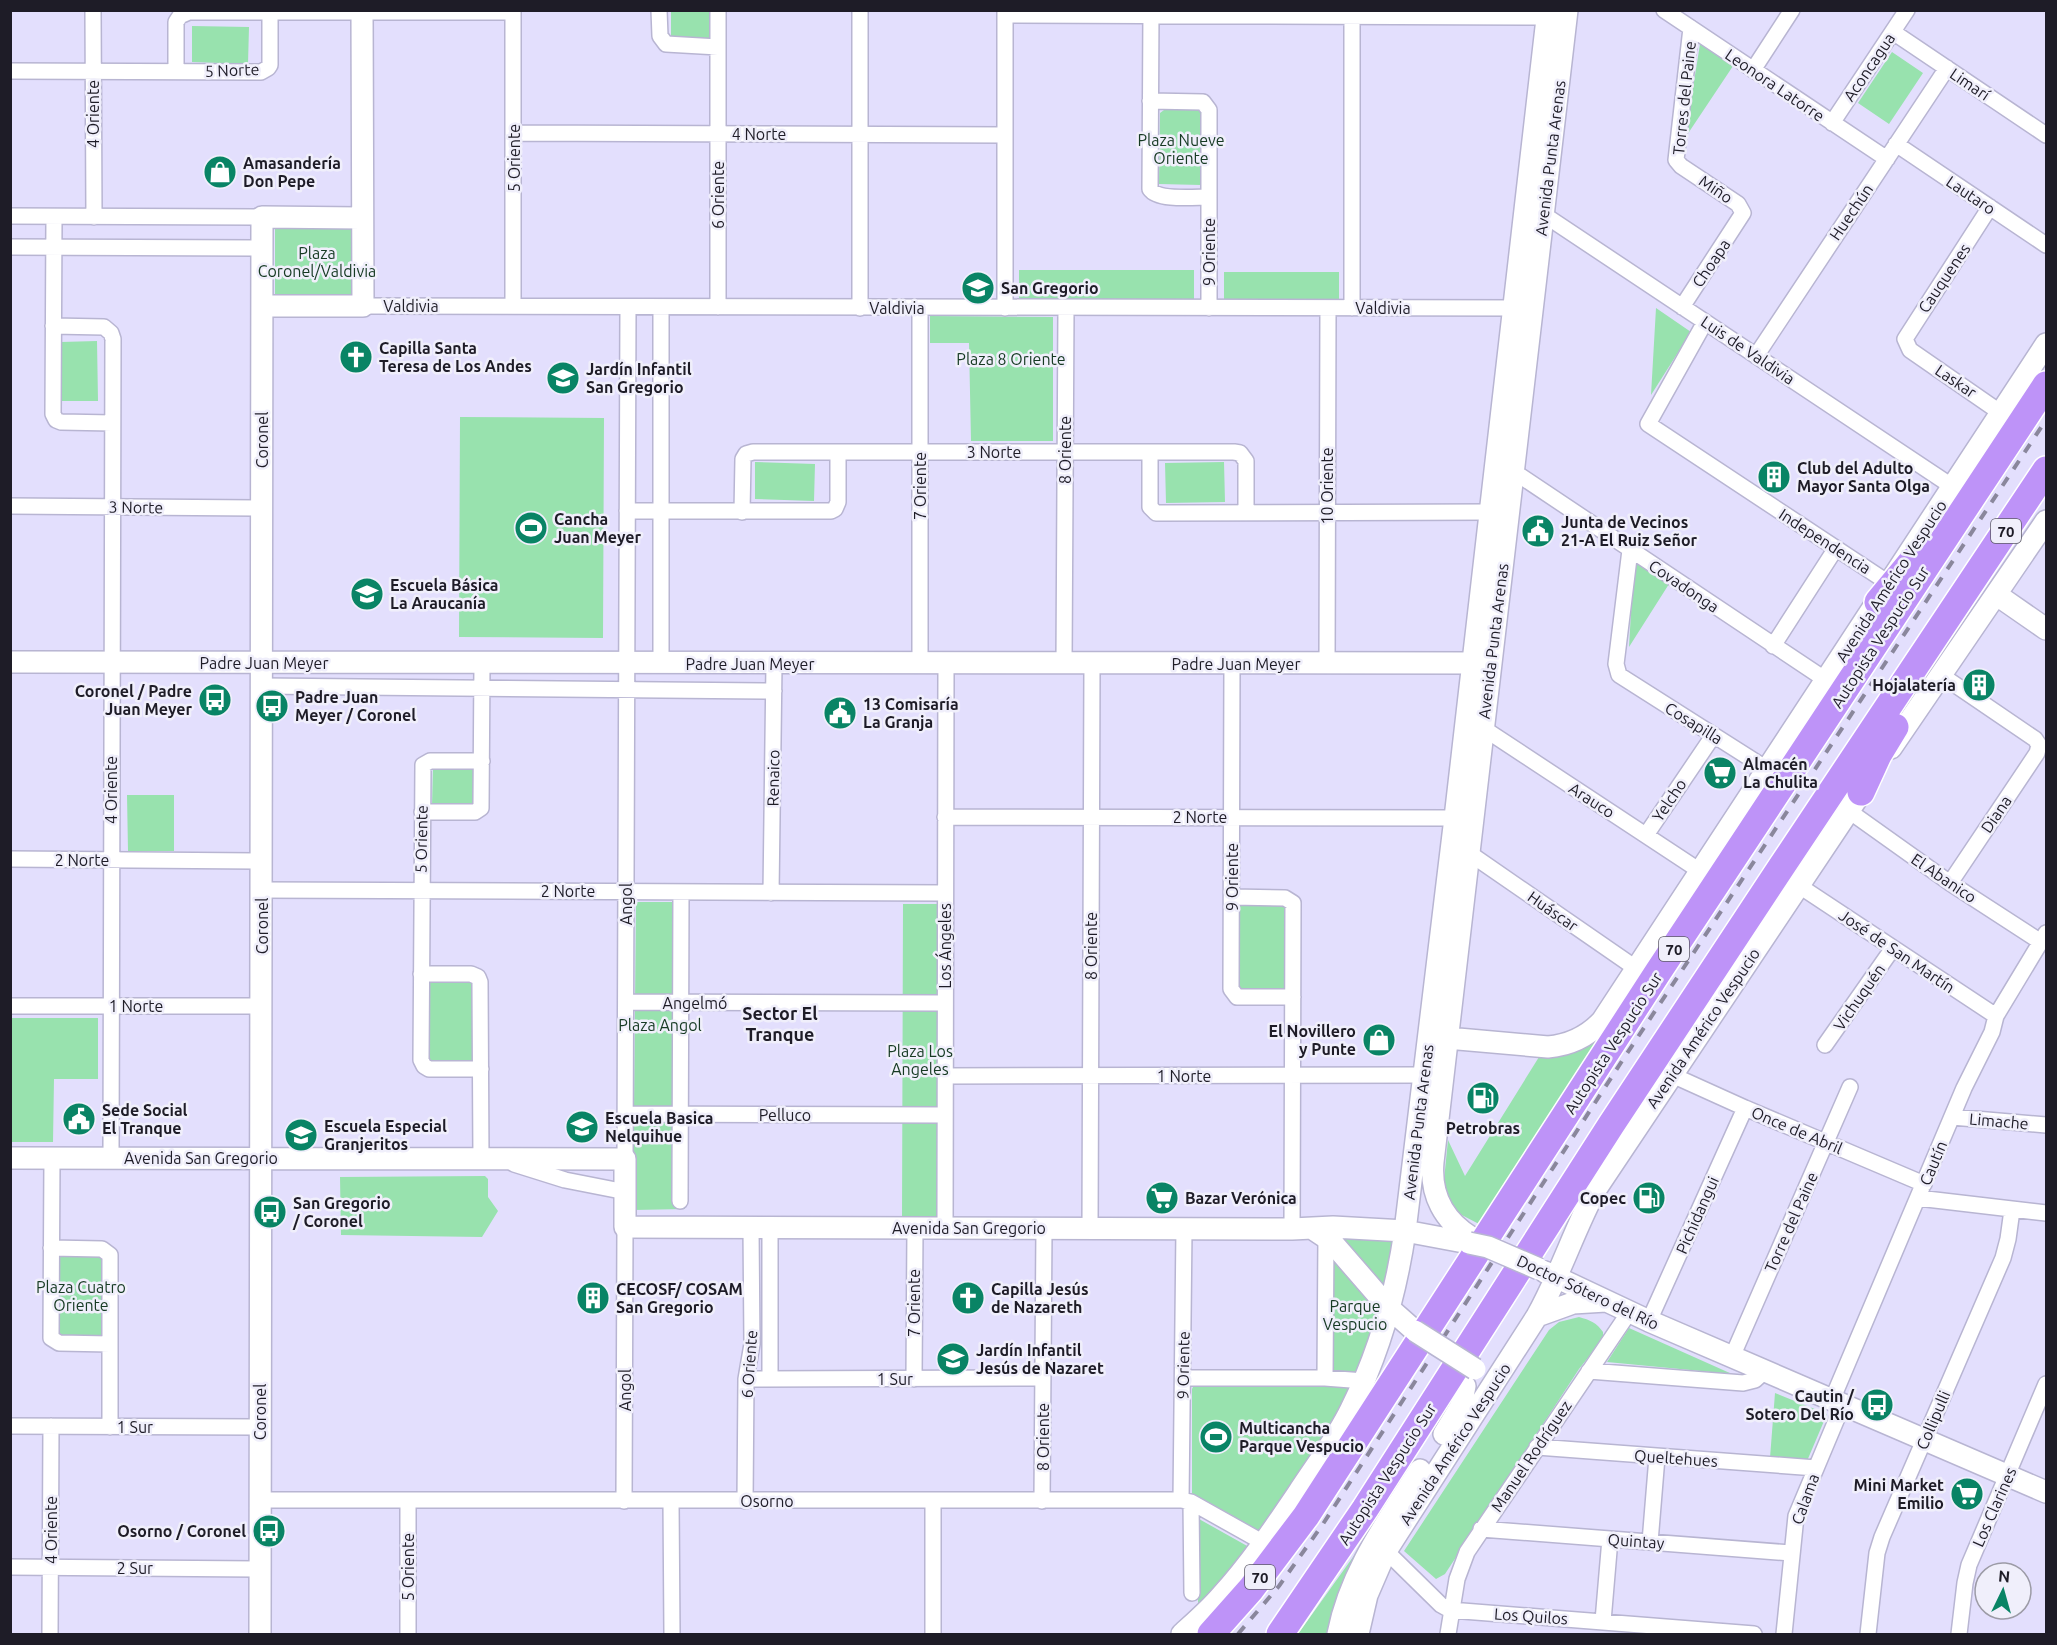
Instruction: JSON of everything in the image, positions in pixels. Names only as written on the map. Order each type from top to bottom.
[{"type":"highway","points":[[1884,593],[1910,563],[2046,368]]},
{"type":"highway","name":"Autopista Vespucio Sur","points":[[1211,1635],[1251,1589],[1306,1516],[1658,972],[2046,385]]},
{"type":"highway","name":"Autopista Vespucio Sur","points":[[1280,1635],[1365,1509],[1617,1116],[2046,470]]},
{"type":"highway","points":[[1855,802],[1878,755],[1943,643],[1965,592]]},
{"type":"main road","points":[[362,11],[363,306]]},
{"type":"main road","name":"Avenida Punta Arenas","points":[[1476,1243],[1447,1217],[1437,1199],[1433,1185],[1433,1162],[1483,728],[1482,664],[1491,512],[1523,308],[1543,214],[1554,13]]},
{"type":"main road","name":"Avenida Punta Arenas","points":[[1405,1232],[1455,818],[1513,471],[1523,308],[1554,13]]},
{"type":"main road","points":[[262,217],[361,218]]},
{"type":"main road","name":"Coronel","points":[[260,1635],[262,217]]},
{"type":"main road","name":"Valdivia","points":[[262,306],[363,306]]},
{"type":"main road","name":"Avenida Américo Vespucio","points":[[1447,1038],[1538,1048],[1570,1043],[1589,1033],[1602,1021],[2046,344]]},
{"type":"main road","name":"Avenida Américo Vespucio","points":[[1386,1551],[1537,1316],[1548,1273],[1596,1189],[1798,885],[2046,521]]},
{"type":"main road","points":[[1997,595],[2046,629]]},
{"type":"main road","name":"Padre Juan Meyer","points":[[10,662],[1482,664]]},
{"type":"main road","points":[[1427,1051],[1435,1041],[1447,1038]]},
{"type":"main road","name":"Avenida San Gregorio","points":[[10,1158],[625,1159]]},
{"type":"main road","name":"Angol","points":[[625,1159],[626,1227]]},
{"type":"main road","name":"Avenida San Gregorio","points":[[626,1227],[1184,1229],[1292,1230],[1319,1233],[1333,1227],[1405,1232]]},
{"type":"main road","points":[[1182,1635],[1220,1598],[1264,1543],[1351,1411],[1382,1336],[1405,1232]]},
{"type":"main road","name":"Doctor Sótero del Río","points":[[1405,1232],[1476,1243],[1548,1273],[1649,1321],[2046,1492]]},
{"type":"main road","points":[[1319,1233],[1389,1308],[1415,1331],[1456,1358],[1464,1374],[1470,1378],[1503,1369]]},
{"type":"main road","points":[[1537,1316],[1574,1303],[1610,1302]]},
{"type":"main road","points":[[1338,1635],[1348,1598],[1360,1567],[1455,1417],[1470,1378]]},
{"type":"main road","points":[[1358,1635],[1367,1595],[1386,1551]]},
{"type":"street","name":"4 Oriente","points":[[93,10],[94,217]]},
{"type":"street","points":[[659,10],[660,36],[666,44],[718,47]]},
{"type":"street","name":"6 Oriente","points":[[718,10],[718,307]]},
{"type":"street","points":[[860,10],[860,308]]},
{"type":"street","name":"Leonora Latorre","points":[[1664,10],[1887,159]]},
{"type":"street","points":[[1753,70],[1792,10]]},
{"type":"street","name":"Aconcagua","points":[[1832,123],[1907,10]]},
{"type":"street","points":[[176,71],[176,22],[184,14],[513,11]]},
{"type":"street","name":"5 Oriente","points":[[513,11],[513,306]]},
{"type":"street","name":"5 Norte","points":[[10,71],[265,71],[270,65],[270,12]]},
{"type":"street","points":[[1005,308],[1005,13],[1554,13]]},
{"type":"street","name":"9 Oriente","points":[[1151,13],[1149,184],[1152,193],[1160,196],[1209,197]]},
{"type":"street","points":[[1352,14],[1352,308]]},
{"type":"street","name":"Torres del Paine","points":[[1681,165],[1675,156],[1691,28]]},
{"type":"street","name":"Limarí","points":[[1893,32],[2046,135]]},
{"type":"street","name":"Huechún","points":[[1756,356],[1947,68]]},
{"type":"street","name":"9 Oriente","points":[[1150,101],[1203,102],[1208,107],[1209,308]]},
{"type":"street","name":"4 Norte","points":[[514,133],[1005,135]]},
{"type":"street","name":"Lautaro","points":[[1896,144],[2046,245]]},
{"type":"street","name":"Miño","points":[[1681,165],[1738,204],[1743,213],[1740,219]]},
{"type":"street","name":"Cauquenes","points":[[1910,350],[1905,342],[1906,335],[1990,207]]},
{"type":"street","name":"Luis de Valdivia","points":[[1543,214],[1953,487]]},
{"type":"street","points":[[10,216],[262,217]]},
{"type":"street","points":[[54,217],[54,417],[64,423],[112,423]]},
{"type":"street","name":"Choapa","points":[[1682,307],[1740,219]]},
{"type":"street","points":[[10,247],[262,248]]},
{"type":"street","name":"Valdivia","points":[[363,306],[1523,308]]},
{"type":"street","name":"Angol","points":[[625,1159],[628,307]]},
{"type":"street","points":[[661,664],[662,307]]},
{"type":"street","name":"7 Oriente","points":[[920,308],[920,664]]},
{"type":"street","name":"8 Oriente","points":[[1064,664],[1066,308]]},
{"type":"street","name":"10 Oriente","points":[[1327,664],[1328,308]]},
{"type":"street","name":"Independencia","points":[[1705,322],[1648,424],[1836,548],[1884,593]]},
{"type":"street","name":"4 Oriente","points":[[53,326],[100,327],[106,328],[111,333],[111,1158]]},
{"type":"street","name":"Laskar","points":[[1910,350],[2001,412]]},
{"type":"street","name":"3 Norte","points":[[742,512],[742,463],[746,454],[753,452],[1150,452],[1240,453],[1246,461],[1246,513]]},
{"type":"street","points":[[627,511],[827,512],[835,509],[838,502],[838,452]]},
{"type":"street","points":[[1150,452],[1150,503],[1153,511],[1161,514],[1491,512]]},
{"type":"street","name":"Covadonga","points":[[1513,471],[1826,680]]},
{"type":"street","name":"3 Norte","points":[[10,506],[262,508]]},
{"type":"street","points":[[1773,646],[1836,548]]},
{"type":"street","name":"Cosapilla","points":[[1630,549],[1617,671],[1622,678],[1767,770]]},
{"type":"street","points":[[422,812],[475,812],[479,810],[482,761],[482,663]]},
{"type":"street","name":"Renaico","points":[[771,892],[774,664]]},
{"type":"street","name":"Los Ángeles","points":[[945,1228],[946,664]]},
{"type":"street","name":"8 Oriente","points":[[1090,1229],[1092,664]]},
{"type":"street","name":"9 Oriente","points":[[1232,664],[1232,992],[1237,997],[1293,997]]},
{"type":"street","name":"Diana","points":[[1941,675],[2035,739],[2039,745],[2037,753],[1950,883]]},
{"type":"street","name":"Padre Juan Meyer","points":[[261,686],[774,691]]},
{"type":"street","name":"Arauco","points":[[1483,728],[1700,871]]},
{"type":"street","name":"Yelcho","points":[[1646,835],[1713,736]]},
{"type":"street","name":"5 Oriente","points":[[481,1069],[429,1069],[422,1063],[421,891],[422,769],[424,763],[430,760],[482,761]]},
{"type":"street","name":"El Abanico","points":[[1855,802],[1950,883],[2043,938]]},
{"type":"street","name":"2 Norte","points":[[945,817],[1455,818]]},
{"type":"street","name":"Huáscar","points":[[1469,853],[1637,969]]},
{"type":"street","name":"2 Norte","points":[[10,859],[262,861]]},
{"type":"street","name":"José de San Martín","points":[[1798,885],[1996,1016]]},
{"type":"street","name":"2 Norte","points":[[262,890],[945,893]]},
{"type":"street","points":[[680,1201],[681,892]]},
{"type":"street","points":[[1232,897],[1285,898],[1291,900],[1293,906],[1292,1230]]},
{"type":"street","name":"Cautín","points":[[1838,1402],[1921,1191],[1952,1117],[1992,1032],[1996,1016],[2043,938]]},
{"type":"street","name":"Vichuquén","points":[[1825,1045],[1893,948]]},
{"type":"street","points":[[421,974],[471,974],[479,979],[481,1069],[490,1159]]},
{"type":"street","name":"Angelmó","points":[[626,1002],[945,1003]]},
{"type":"street","name":"1 Norte","points":[[10,1006],[261,1006]]},
{"type":"street","name":"Once de Abril","points":[[1672,1075],[1826,1142],[1921,1191],[2012,1209],[2046,1213]]},
{"type":"street","name":"1 Norte","points":[[945,1076],[1424,1076]]},
{"type":"street","name":"Torre del Paine","points":[[1732,1357],[1850,1087]]},
{"type":"street","name":"Pichidangui","points":[[1649,1321],[1745,1108]]},
{"type":"street","name":"Pelluco","points":[[625,1114],[945,1115]]},
{"type":"street","name":"Limache","points":[[1952,1117],[2046,1125]]},
{"type":"street","points":[[52,1158],[51,1338],[59,1343],[110,1344]]},
{"type":"street","name":"Avenida San Gregorio","points":[[490,1159],[565,1180],[626,1192]]},
{"type":"street","points":[[565,1180],[566,1159]]},
{"type":"street","name":"Collipulli","points":[[1868,1635],[1879,1544],[2003,1258],[2012,1209]]},
{"type":"street","name":"Angol","points":[[624,1501],[626,1227]]},
{"type":"street","name":"6 Oriente","points":[[761,1228],[770,1379]]},
{"type":"street","name":"6 Oriente","points":[[746,1501],[746,1379],[752,1344],[761,1228]]},
{"type":"street","name":"7 Oriente","points":[[914,1378],[915,1228]]},
{"type":"street","name":"8 Oriente","points":[[1042,1501],[1044,1228]]},
{"type":"street","name":"9 Oriente","points":[[1184,1229],[1183,1378],[1186,1501],[1192,1593]]},
{"type":"street","points":[[1319,1233],[1325,1378]]},
{"type":"street","points":[[51,1248],[102,1249],[108,1252],[110,1258],[110,1426]]},
{"type":"street","name":"Manuel Rodríguez","points":[[1448,1635],[1450,1610],[1462,1564],[1481,1529],[1630,1311]]},
{"type":"street","points":[[1589,1371],[1743,1383],[1755,1380],[1765,1371]]},
{"type":"street","name":"1 Sur","points":[[746,1379],[1043,1378]]},
{"type":"street","points":[[1183,1378],[1325,1378],[1364,1381]]},
{"type":"street","name":"Los Clarines","points":[[1959,1635],[1969,1565],[2046,1384]]},
{"type":"street","name":"Calama","points":[[1784,1635],[1796,1516],[1816,1468],[1838,1402]]},
{"type":"street","name":"1 Sur","points":[[10,1426],[260,1427]]},
{"type":"street","name":"4 Oriente","points":[[50,1635],[51,1426]]},
{"type":"street","name":"Queltehues","points":[[1537,1448],[1816,1468]]},
{"type":"street","points":[[1650,1542],[1657,1457]]},
{"type":"street","name":"Osorno","points":[[260,1500],[1186,1501],[1264,1543]]},
{"type":"street","name":"5 Oriente","points":[[408,1500],[408,1635]]},
{"type":"street","points":[[671,1501],[672,1635]]},
{"type":"street","points":[[933,1501],[933,1635]]},
{"type":"street","name":"Quintay","points":[[1481,1529],[1791,1552]]},
{"type":"street","points":[[1603,1622],[1610,1539]]},
{"type":"street","points":[[1386,1551],[1450,1610]]},
{"type":"street","name":"2 Sur","points":[[10,1567],[260,1569]]},
{"type":"street","name":"Los Quilos","points":[[1450,1610],[1754,1635]]},
{"type":"green space","points":[[671,11],[711,11],[711,39],[671,39]]},
{"type":"green space","points":[[192,26],[249,27],[248,64],[192,62]]},
{"type":"green space","points":[[1700,44],[1733,66],[1685,138]]},
{"type":"green space","points":[[1892,52],[1923,73],[1889,124],[1858,103]]},
{"type":"green space","name":"Plaza Nueve Oriente","points":[[1164,110],[1198,110],[1202,114],[1201,185],[1159,184],[1160,113]]},
{"type":"green space","name":"Plaza Coronel/Valdivia","points":[[359,225],[360,299],[275,299],[275,226]]},
{"type":"green space","points":[[1019,270],[1194,270],[1194,300],[1019,300]]},
{"type":"green space","points":[[1224,272],[1339,272],[1339,302],[1224,302]]},
{"type":"green space","points":[[1656,308],[1691,332],[1651,395]]},
{"type":"green space","name":"Plaza 8 Oriente","points":[[930,316],[1053,317],[1053,441],[971,441],[969,343],[930,343]]},
{"type":"green space","points":[[97,341],[98,401],[62,401],[61,342]]},
{"type":"green space","name":"Cancha Juan Meyer","points":[[460,417],[604,418],[603,638],[459,637]]},
{"type":"green space","points":[[755,462],[815,464],[814,501],[755,499]]},
{"type":"green space","points":[[1224,462],[1225,502],[1166,503],[1165,463]]},
{"type":"green space","points":[[1634,560],[1669,584],[1629,647]]},
{"type":"green space","points":[[433,766],[476,766],[476,805],[432,806]]},
{"type":"green space","points":[[127,795],[174,795],[174,851],[128,851]]},
{"type":"green space","name":"Plaza Angol","points":[[636,902],[686,902],[685,1209],[633,1210]]},
{"type":"green space","name":"Plaza Los Angeles","points":[[903,904],[938,904],[937,1217],[902,1217]]},
{"type":"green space","points":[[1237,904],[1286,906],[1284,990],[1234,988]]},
{"type":"green space","points":[[430,979],[474,980],[472,1062],[427,1061]]},
{"type":"green space","points":[[11,1018],[98,1018],[98,1079],[54,1079],[53,1142],[11,1142]]},
{"type":"green space","points":[[1605,1032],[1479,1224],[1454,1211],[1443,1190],[1448,1140],[1465,1176],[1539,1057],[1567,1054]]},
{"type":"green space","points":[[485,1176],[488,1179],[488,1197],[498,1211],[482,1237],[341,1235],[340,1177]]},
{"type":"green space","name":"Parque Vespucio","points":[[1332,1229],[1395,1239],[1389,1292]]},
{"type":"green space","name":"Plaza Cuatro Oriente","points":[[58,1251],[101,1252],[105,1258],[105,1336],[55,1335]]},
{"type":"green space","name":"Parque Vespucio","points":[[1330,1252],[1380,1306],[1359,1378],[1330,1376]]},
{"type":"green space","points":[[1579,1317],[1598,1326],[1603,1332],[1603,1339],[1579,1369],[1445,1574],[1436,1579],[1404,1551],[1549,1330],[1559,1322]]},
{"type":"green space","points":[[1629,1328],[1732,1374],[1607,1362]]},
{"type":"green space","name":"Parque Vespucio","points":[[1329,1382],[1351,1387],[1347,1402],[1261,1531],[1192,1496],[1192,1389],[1194,1385]]},
{"type":"green space","points":[[1775,1393],[1827,1414],[1807,1461],[1770,1458]]},
{"type":"green space","points":[[1199,1519],[1249,1547],[1198,1607]]},
{"type":"green space","points":[[1363,1543],[1331,1634],[1298,1634]]},
{"type":"railway","points":[[1238,1634],[1279,1586],[1323,1524],[1622,1061],[2046,420]]},
{"type":"place","name":"Amasandería Don Pepe","points":[[220,172]]},
{"type":"place","name":"San Gregorio","points":[[978,288]]},
{"type":"place","name":"Capilla Santa Teresa de Los Andes","points":[[356,357]]},
{"type":"place","name":"Jardín Infantil San Gregorio","points":[[563,378]]},
{"type":"place","name":"Club del Adulto Mayor Santa Olga","points":[[1774,477]]},
{"type":"place","name":"Cancha Juan Meyer","points":[[531,528]]},
{"type":"place","name":"Junta de Vecinos 21-A El Ruiz Señor","points":[[1538,531]]},
{"type":"place","name":"Escuela Básica La Araucanía","points":[[367,594]]},
{"type":"place","name":"Hojalatería","points":[[1979,685]]},
{"type":"place","name":"Coronel / Padre Juan Meyer","points":[[215,700]]},
{"type":"place","name":"Padre Juan Meyer / Coronel","points":[[272,706]]},
{"type":"place","name":"13 Comisaría La Granja","points":[[840,713]]},
{"type":"place","name":"Almacén La Chulita","points":[[1720,773]]},
{"type":"place","name":"El Novillero y Punte","points":[[1379,1040]]},
{"type":"place","name":"Petrobras","points":[[1483,1098]]},
{"type":"place","name":"Sede Social El Tranque","points":[[79,1119]]},
{"type":"place","name":"Escuela Basica Nelquihue","points":[[582,1127]]},
{"type":"place","name":"Escuela Especial Granjeritos","points":[[301,1135]]},
{"type":"place","name":"Bazar Verónica","points":[[1162,1198]]},
{"type":"place","name":"Copec","points":[[1649,1198]]},
{"type":"place","name":"San Gregorio / Coronel","points":[[270,1212]]},
{"type":"place","name":"CECOSF/ COSAM San Gregorio","points":[[593,1298]]},
{"type":"place","name":"Capilla Jesús de Nazareth","points":[[968,1298]]},
{"type":"place","name":"Jardín Infantil Jesús de Nazaret","points":[[953,1359]]},
{"type":"place","name":"Cautin / Sotero Del Río","points":[[1877,1405]]},
{"type":"place","name":"Multicancha Parque Vespucio","points":[[1216,1437]]},
{"type":"place","name":"Mini Market Emilio","points":[[1967,1494]]},
{"type":"place","name":"Osorno / Coronel","points":[[269,1531]]},
{"type":"district","name":"Sector El Tranque","points":[[780,1023]]}]
